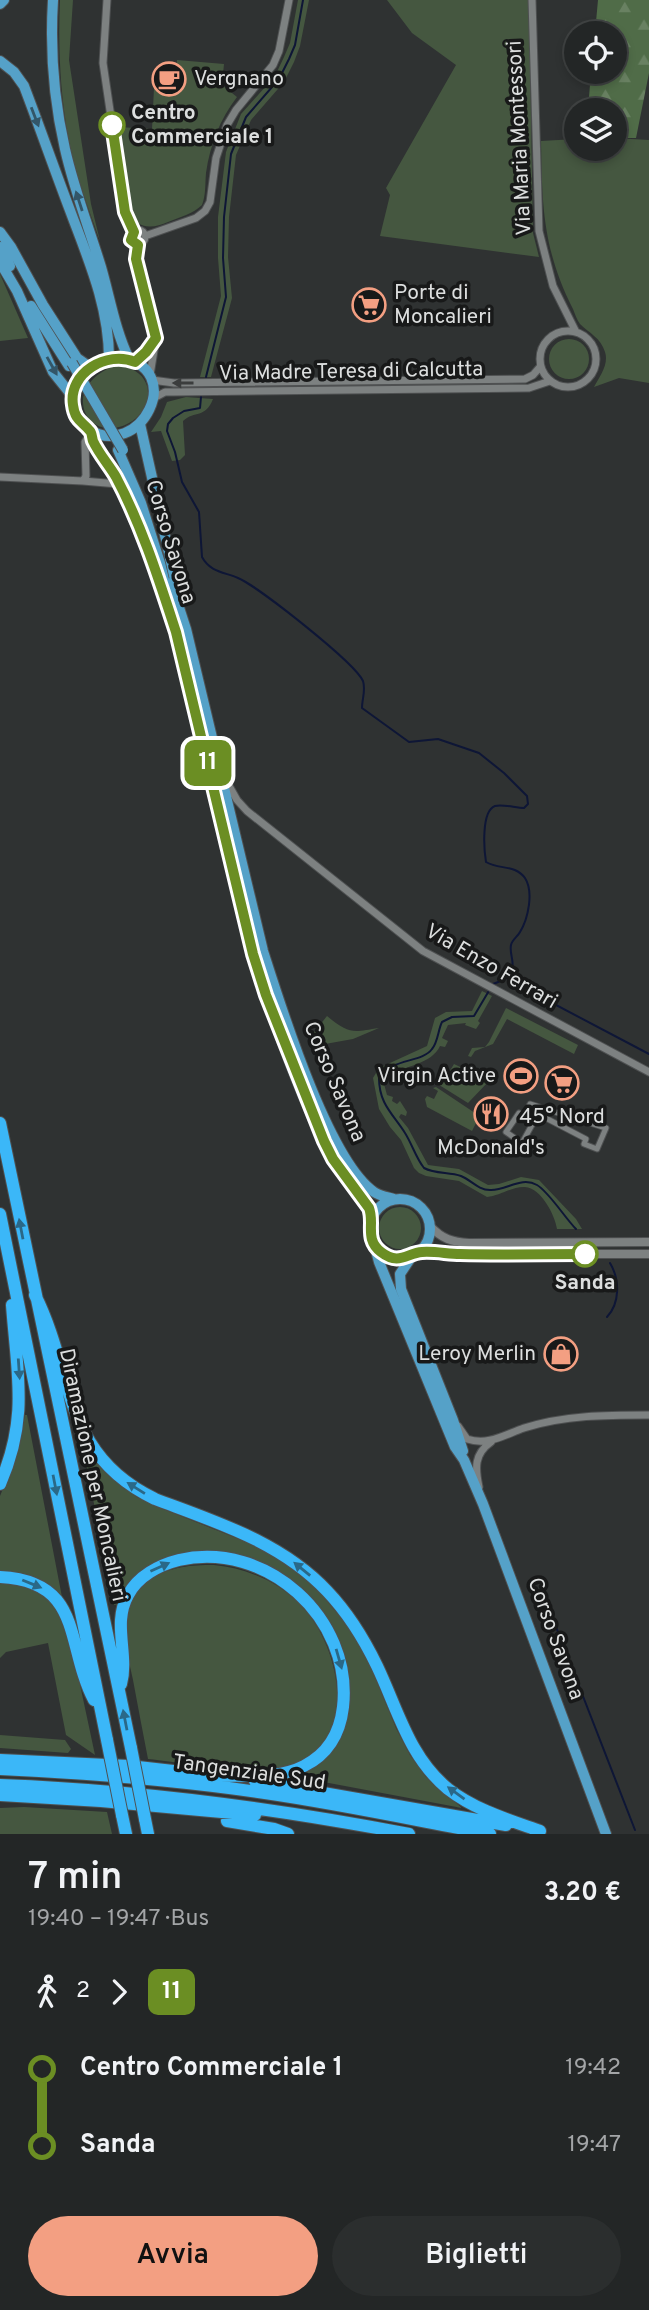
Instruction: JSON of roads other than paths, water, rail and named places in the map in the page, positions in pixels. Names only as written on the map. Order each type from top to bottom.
[{"type":"highway","name":"Diramazione per Moncalieri","points":[[0,1123],[148,1834]]},
{"type":"highway","name":"Diramazione per Moncalieri","points":[[0,1214],[126,1834]]},
{"type":"highway","points":[[0,1484],[13,1448],[20,1398],[13,1277]]},
{"type":"highway","points":[[34,1295],[49,1325],[62,1374],[82,1430],[111,1470],[125,1482],[148,1495],[258,1540],[310,1575],[340,1606],[360,1634],[379,1668],[405,1732],[423,1763],[449,1789],[467,1802],[546,1833]]},
{"type":"highway","points":[[119,1691],[123,1667],[121,1612],[129,1593],[150,1572],[188,1558],[229,1559],[268,1572],[295,1590],[327,1628],[342,1668],[344,1696],[337,1731],[323,1753],[296,1770],[274,1775],[220,1776]]},
{"type":"highway","points":[[0,1577],[35,1584],[60,1603],[69,1619],[86,1682],[102,1714]]},
{"type":"highway","points":[[0,1752],[48,1760]]},
{"type":"highway","points":[[0,1760],[48,1760],[220,1776],[546,1833]]},
{"type":"highway","name":"Tangenziale Sud","points":[[0,1769],[91,1774],[208,1786],[330,1804],[490,1834]]},
{"type":"highway","name":"Tangenziale Sud","points":[[0,1785],[161,1797],[298,1814],[409,1834]]},
{"type":"highway","points":[[0,1795],[249,1815],[298,1814]]},
{"type":"highway","points":[[0,1801],[34,1797]]},
{"type":"highway","points":[[190,1810],[288,1834]]},
{"type":"main road","points":[[0,4],[4,0]]},
{"type":"main road","points":[[53,0],[51,27],[55,90],[64,148],[107,286],[120,340],[132,360],[151,378],[155,389],[148,415],[140,424],[122,434],[101,436],[80,423],[76,417],[73,397],[78,379],[93,366],[109,359],[132,360]]},
{"type":"main road","points":[[0,61],[14,72],[24,86],[87,253],[109,338],[109,359]]},
{"type":"main road","points":[[0,232],[77,358],[93,366]]},
{"type":"main road","name":"Corso Savona","points":[[0,239],[132,467],[149,514],[222,774],[263,951],[324,1119],[343,1154],[365,1183],[380,1196],[411,1201],[418,1205],[428,1218],[430,1226],[425,1245],[400,1274],[401,1289],[453,1420],[463,1448],[464,1460]]},
{"type":"main road","name":"Corso Savona","points":[[0,247],[35,314],[71,364]]},
{"type":"main road","points":[[0,262],[17,291],[54,372],[73,397]]},
{"type":"main road","points":[[140,424],[181,631]]},
{"type":"main road","points":[[91,431],[93,441],[118,484],[181,631]]},
{"type":"main road","name":"Corso Savona","points":[[181,631],[253,954],[266,995],[324,1141],[344,1175],[365,1200],[372,1216],[370,1233],[379,1262],[455,1447],[464,1460],[483,1504],[606,1834]]},
{"type":"main road","points":[[372,1216],[385,1202],[394,1199]]},
{"type":"main road","points":[[376,1247],[392,1258],[415,1254]]},
{"type":"street","points":[[107,0],[103,65],[125,212],[134,232],[131,240],[138,245]]},
{"type":"street","points":[[145,236],[196,218],[205,211],[210,202],[216,158],[227,125],[273,65],[279,51],[289,0]]},
{"type":"street","name":"Via Maria Montessori","points":[[532,0],[539,231],[553,286],[576,332]]},
{"type":"street","points":[[134,232],[142,231],[145,236],[144,242],[138,245]]},
{"type":"street","points":[[138,245],[136,259],[156,338],[151,378]]},
{"type":"street","points":[[559,332],[566,312]]},
{"type":"street","points":[[559,332],[576,332],[584,335],[595,350],[595,368],[591,376],[576,387],[567,388],[550,381],[540,367],[541,348],[552,335],[559,332]]},
{"type":"street","points":[[132,360],[146,352],[156,338]]},
{"type":"street","name":"Via Madre Teresa di Calcutta","points":[[151,378],[174,383],[525,379],[534,376],[540,367]]},
{"type":"street","name":"Via Madre Teresa di Calcutta","points":[[154,398],[174,392],[528,388],[550,381]]},
{"type":"street","points":[[83,481],[86,476],[85,442],[91,431]]},
{"type":"street","points":[[0,477],[118,484]]},
{"type":"street","name":"Via Enzo Ferrari","points":[[222,774],[242,806],[423,951],[647,1070]]},
{"type":"street","points":[[647,1070],[649,1061]]},
{"type":"street","points":[[530,1104],[606,1128],[597,1149],[584,1144],[586,1139],[538,1114],[522,1143],[506,1132],[519,1113],[524,1116],[530,1104]]},
{"type":"street","points":[[430,1226],[451,1242],[649,1242]]},
{"type":"street","points":[[415,1254],[649,1254]]},
{"type":"street","points":[[453,1420],[467,1439],[482,1442],[559,1419],[649,1415]]},
{"type":"street","points":[[483,1504],[476,1467],[481,1451],[491,1441]]},
{"type":"waterway","points":[[206,377],[226,297],[224,217],[231,154],[246,117],[279,79],[289,59],[295,45],[303,0]]},
{"type":"waterway","points":[[201,397],[200,408],[184,411],[173,418],[167,431],[182,482],[199,512],[202,557],[205,562],[213,569],[238,578],[265,595],[343,659],[363,681],[362,708],[409,742],[438,739],[479,753],[527,796],[528,804],[524,808],[495,806],[487,815],[485,823],[486,862],[517,871],[525,878],[529,891],[525,920],[511,945],[511,973],[493,984]]},
{"type":"waterway","points":[[513,970],[520,986],[649,1054]]},
{"type":"waterway","points":[[490,989],[474,1016],[452,1017],[442,1022],[436,1043],[427,1053],[384,1072],[379,1078],[381,1095],[424,1168],[461,1176],[486,1190],[525,1182],[537,1185],[547,1193],[576,1229]]},
{"type":"waterway","points":[[607,1317],[614,1305],[617,1291],[616,1277],[610,1263]]},
{"type":"waterway","points":[[541,1580],[551,1614],[635,1830]]},
{"type":"place","name":"Vergnano","points":[[169,79]]},
{"type":"place","name":"Centro Commerciale 1","points":[[112,125]]},
{"type":"place","name":"Porte di Moncalieri","points":[[369,305]]},
{"type":"place","name":"Virgin Active","points":[[521,1076]]},
{"type":"place","name":"45° Nord","points":[[562,1083]]},
{"type":"place","name":"McDonald's","points":[[491,1114]]},
{"type":"place","name":"Sanda","points":[[585,1254]]},
{"type":"place","name":"Leroy Merlin","points":[[561,1354]]}]
